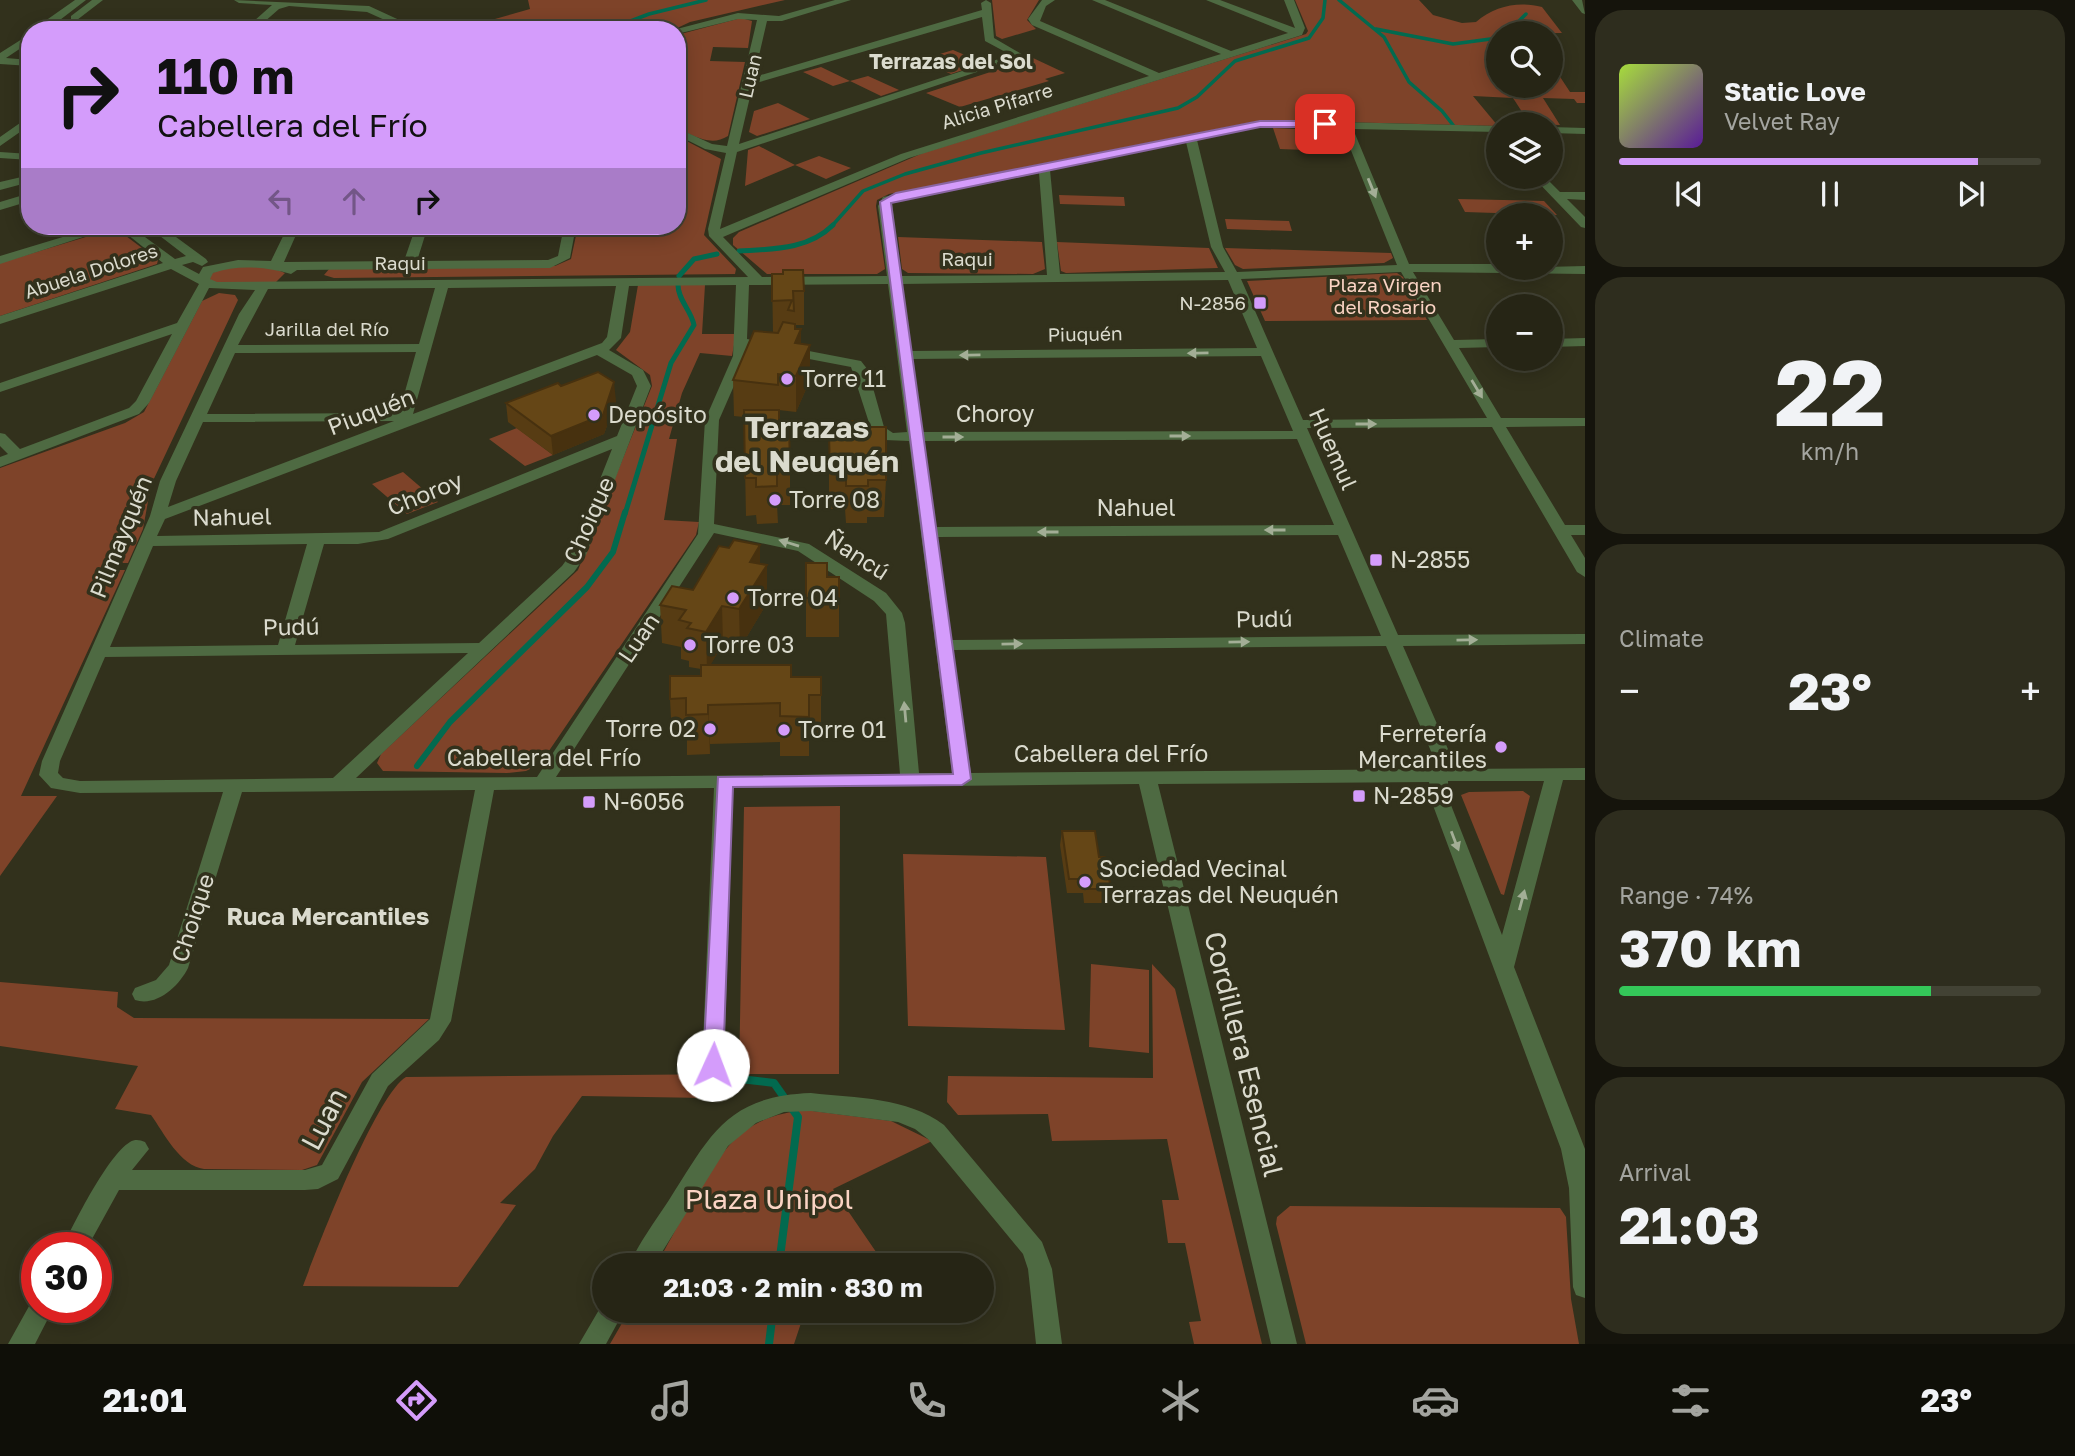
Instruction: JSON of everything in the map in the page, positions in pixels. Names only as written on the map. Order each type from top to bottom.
[{"type":"street","points":[[51,21],[81,0]]},
{"type":"street","points":[[69,21],[98,0]]},
{"type":"street","points":[[239,0],[373,10],[396,21]]},
{"type":"street","points":[[686,29],[738,16],[755,16],[762,20],[783,18],[846,0]]},
{"type":"street","points":[[686,136],[709,147],[733,150],[1020,56],[990,41],[986,0]]},
{"type":"street","points":[[1050,0],[1042,4],[1033,20],[1159,76]]},
{"type":"street","points":[[1097,0],[1230,54]]},
{"type":"street","points":[[1211,0],[1298,33],[1300,28],[1289,0]]},
{"type":"street","points":[[1577,0],[1585,11]]},
{"type":"street","points":[[260,21],[276,7],[289,2]]},
{"type":"street","points":[[277,21],[291,8],[289,2]]},
{"type":"street","points":[[749,82],[987,12]]},
{"type":"street","name":"Luan","points":[[715,236],[715,225],[762,20]]},
{"type":"street","name":"Alicia Pifarre","points":[[715,236],[905,156],[1298,33]]},
{"type":"street","points":[[0,59],[21,44]]},
{"type":"street","points":[[0,59],[21,62]]},
{"type":"street","points":[[962,779],[884,206],[887,200],[1269,123],[1486,131]]},
{"type":"street","points":[[1346,125],[1404,267],[1585,572]]},
{"type":"street","points":[[0,142],[21,126]]},
{"type":"street","points":[[1563,130],[1585,131]]},
{"type":"street","name":"Huemul","points":[[1191,138],[1217,247],[1233,276],[1442,757],[1440,800],[1573,1149],[1581,1188],[1585,1287]]},
{"type":"street","points":[[0,155],[21,156]]},
{"type":"street","points":[[1044,167],[1054,278]]},
{"type":"street","points":[[0,186],[21,180]]},
{"type":"street","points":[[1551,189],[1585,225]]},
{"type":"street","points":[[1557,195],[1585,196]]},
{"type":"street","points":[[0,205],[21,199]]},
{"type":"street","points":[[0,260],[82,235]]},
{"type":"street","points":[[0,462],[134,411],[142,403],[203,282],[172,265],[134,235]]},
{"type":"street","points":[[165,235],[207,263],[233,265]]},
{"type":"street","points":[[268,286],[286,280],[290,274],[282,267],[291,235]]},
{"type":"street","points":[[409,265],[419,235]]},
{"type":"street","name":"Raqui","points":[[568,235],[565,256],[559,262],[282,267],[233,265],[208,270],[203,282],[223,286],[268,286],[443,282],[1233,276],[1404,267],[1585,270]]},
{"type":"street","points":[[715,236],[751,280]]},
{"type":"street","name":"Abuela Dolores","points":[[0,320],[195,257]]},
{"type":"street","name":"Raqui","points":[[282,267],[325,280],[349,283]]},
{"type":"street","name":"Luan","points":[[542,783],[697,550],[708,527],[712,420],[740,356],[751,280]]},
{"type":"street","points":[[599,350],[613,341],[623,281]]},
{"type":"street","points":[[198,418],[408,419],[443,282]]},
{"type":"street","points":[[223,286],[243,294],[247,301],[246,314]]},
{"type":"street","name":"Pilmayquén","points":[[51,780],[48,775],[51,761],[158,516],[168,481],[246,314],[268,286]]},
{"type":"street","points":[[0,388],[183,326]]},
{"type":"street","name":"Choroy","points":[[743,342],[852,361],[861,370],[878,432],[890,437],[1585,422]]},
{"type":"street","points":[[1563,343],[1585,342]]},
{"type":"street","points":[[1450,344],[1486,344]]},
{"type":"street","name":"Jarilla del Río","points":[[230,349],[425,348]]},
{"type":"street","name":"Piuquén","points":[[158,516],[408,419],[599,350]]},
{"type":"street","name":"Choique","points":[[339,784],[574,562],[644,382],[638,373],[599,350]]},
{"type":"street","name":"Piuquén","points":[[904,355],[1266,352]]},
{"type":"street","points":[[0,437],[18,456]]},
{"type":"street","name":"Choroy","points":[[317,539],[370,538],[391,533],[623,439]]},
{"type":"street","name":"Ñancú","points":[[708,527],[803,547],[888,603],[897,624],[910,780]]},
{"type":"street","name":"Nahuel","points":[[928,533],[1343,530]]},
{"type":"street","points":[[1560,530],[1585,530]]},
{"type":"street","points":[[285,650],[317,539]]},
{"type":"street","name":"Nahuel","points":[[147,541],[317,539]]},
{"type":"street","name":"Pudú","points":[[944,645],[1585,639]]},
{"type":"street","name":"Pudú","points":[[98,652],[483,648]]},
{"type":"street","name":"Cabellera del Frío","points":[[51,780],[79,787],[1585,774]]},
{"type":"street","points":[[1504,966],[1555,775]]},
{"type":"street","name":"Cordillera Esencial","points":[[1147,778],[1283,1344]]},
{"type":"street","points":[[713,1065],[724,782]]},
{"type":"street","name":"Luan","points":[[111,1181],[305,1181],[325,1177],[334,1168],[380,1080],[431,1034],[440,1021],[486,783]]},
{"type":"street","name":"Choique","points":[[143,994],[163,985],[178,968],[235,785]]},
{"type":"street","points":[[648,1253],[724,1133],[748,1116],[788,1102],[892,1111],[915,1118],[936,1132],[1035,1252],[1049,1344]]},
{"type":"street","points":[[83,1232],[122,1163],[137,1149]]},
{"type":"street","points":[[21,1344],[32,1323]]},
{"type":"street","points":[[592,1344],[605,1323]]},
{"type":"green space","points":[[528,0],[785,0],[686,24],[686,21],[488,21],[530,9]]},
{"type":"green space","points":[[992,0],[1039,0],[1027,20],[1036,29],[1002,39],[996,36]]},
{"type":"green space","points":[[1295,0],[1419,0],[1433,15],[1462,23],[1476,22],[1507,6],[1524,5],[1542,7],[1553,21],[1486,21],[1486,97],[1473,96],[1486,112],[1486,126],[1262,120],[889,194],[877,200],[876,206],[885,269],[877,274],[767,274],[733,245],[733,238],[739,232],[923,153],[1306,34],[1308,31]]},
{"type":"green space","points":[[741,18],[752,21],[748,48],[713,47],[710,61],[745,62],[728,136],[722,139],[709,140],[686,132],[686,33]]},
{"type":"green space","points":[[953,50],[984,63],[951,74],[920,60]]},
{"type":"green space","points":[[1033,58],[1065,73],[1045,79],[1049,81],[960,107],[926,93]]},
{"type":"green space","points":[[821,67],[850,81],[833,86],[803,72]]},
{"type":"green space","points":[[868,76],[899,90],[881,96],[850,81]]},
{"type":"green space","points":[[1563,81],[1570,92],[1585,92],[1585,103],[1577,103],[1574,99],[1543,98],[1563,98]]},
{"type":"green space","points":[[1513,98],[1543,98],[1552,112],[1522,112]]},
{"type":"green space","points":[[778,103],[810,119],[757,136],[749,132],[754,111]]},
{"type":"green space","points":[[1273,128],[1297,129],[1305,150],[1280,149]]},
{"type":"green space","points":[[686,141],[721,159],[704,235],[736,269],[735,274],[334,278],[324,275],[330,268],[555,266],[571,259],[576,235],[686,235]]},
{"type":"green space","points":[[759,146],[795,165],[745,186],[748,150]]},
{"type":"green space","points":[[819,156],[851,168],[826,179],[795,165]]},
{"type":"green space","points":[[1059,195],[1124,197],[1125,206],[1060,204]]},
{"type":"green space","points":[[1458,199],[1546,203],[1486,203],[1486,213],[1465,212]]},
{"type":"green space","points":[[1225,219],[1289,221],[1292,231],[1227,229]]},
{"type":"green space","points":[[92,235],[125,235],[158,260],[157,264],[0,316],[0,263]]},
{"type":"green space","points":[[898,237],[1042,242],[1045,269],[1033,274],[908,273],[902,269]]},
{"type":"green space","points":[[1057,242],[1209,248],[1218,268],[1066,273],[1061,271]]},
{"type":"green space","points":[[1225,248],[1391,253],[1393,258],[1384,263],[1243,269],[1235,265]]},
{"type":"green space","points":[[227,267],[270,267],[285,273],[276,282],[213,284],[207,275]]},
{"type":"green space","name":"Plaza Virgen del Rosario","points":[[1397,273],[1403,277],[1427,320],[1265,321],[1247,281]]},
{"type":"green space","points":[[638,285],[705,285],[702,334],[736,334],[732,356],[700,353],[682,393],[669,439],[677,439],[664,520],[699,522],[696,535],[540,764],[526,771],[507,773],[383,771],[377,763],[381,754],[578,570],[652,386],[650,375],[616,350],[630,332]]},
{"type":"green space","points":[[219,293],[235,295],[238,300],[151,485],[143,529],[128,563],[120,563],[118,570],[125,570],[21,796],[57,796],[0,876],[0,468],[125,423],[144,412],[202,301]]},
{"type":"green space","points":[[517,428],[553,455],[525,466],[489,439]]},
{"type":"green space","points":[[403,472],[438,502],[407,514],[372,484]]},
{"type":"green space","points":[[1523,791],[1530,796],[1504,895],[1501,894],[1461,795],[1469,792]]},
{"type":"green space","points":[[840,806],[839,1074],[739,1074],[744,807]]},
{"type":"green space","points":[[903,854],[1046,857],[1065,1030],[908,1026]]},
{"type":"green space","points":[[1091,964],[1149,970],[1149,1053],[1089,1047]]},
{"type":"green space","points":[[1152,964],[1175,989],[1262,1344],[1194,1344],[1189,1322],[1201,1321],[1185,1243],[1168,1243],[1162,1200],[1179,1200],[1167,1139],[1052,1141],[1048,1114],[958,1115],[947,1102],[948,1076],[1153,1078]]},
{"type":"green space","points":[[0,982],[118,992],[117,1007],[134,1018],[429,1019],[362,1082],[317,1165],[302,1170],[204,1169],[195,1167],[180,1155],[151,1115],[115,1109],[138,1066],[0,1046]]},
{"type":"green space","points":[[739,1074],[707,1098],[582,1096],[553,1136],[535,1169],[500,1203],[516,1205],[458,1287],[303,1286],[364,1140],[379,1112],[406,1077]]},
{"type":"green space","name":"Plaza Unipol","points":[[805,1110],[891,1121],[932,1141],[833,1189],[877,1253],[663,1253],[723,1153],[749,1128],[783,1114]]},
{"type":"green space","points":[[1290,1206],[1560,1208],[1566,1217],[1571,1299],[1579,1344],[1306,1344],[1276,1224],[1277,1217]]},
{"type":"green space","points":[[622,1323],[801,1323],[794,1344],[610,1344]]},
{"type":"building","points":[[783,270],[803,270],[804,291],[793,291],[794,311],[788,310],[792,300],[772,301],[772,274],[783,274]]},
{"type":"building","points":[[783,322],[795,324],[795,329],[801,329],[795,343],[810,345],[796,376],[778,374],[778,385],[733,380],[754,331],[778,333]]},
{"type":"building","points":[[598,372],[614,382],[603,415],[551,436],[506,403],[558,383],[561,386]]},
{"type":"building","points":[[744,410],[779,410],[779,423],[789,423],[790,468],[777,468],[777,486],[756,487],[756,478],[745,478]]},
{"type":"building","points":[[839,421],[860,421],[860,427],[886,427],[886,480],[868,480],[868,486],[846,486],[846,472],[830,472],[829,434],[839,434]]},
{"type":"building","points":[[734,540],[760,545],[750,562],[767,565],[739,609],[722,606],[706,632],[687,628],[691,623],[679,620],[686,610],[660,605],[672,586],[693,590],[719,546],[729,548]]},
{"type":"building","points":[[806,563],[827,563],[827,577],[839,577],[839,598],[806,598]]},
{"type":"building","points":[[701,665],[791,665],[791,677],[821,677],[821,695],[809,695],[809,717],[780,716],[780,703],[708,705],[708,714],[686,715],[686,698],[670,699],[670,676],[701,676]]},
{"type":"building","name":"Sociedad Vecinal Terrazas del Neuquén","points":[[1062,831],[1095,831],[1099,857],[1105,857],[1111,889],[1086,889],[1085,879],[1069,879]]},
{"type":"waterway","points":[[631,21],[706,0]]},
{"type":"waterway","points":[[832,226],[863,191],[905,174],[981,153],[1178,108],[1197,97],[1235,61],[1309,38],[1323,18],[1325,0]]},
{"type":"waterway","points":[[1339,0],[1384,37],[1409,82],[1442,111],[1453,125]]},
{"type":"waterway","points":[[1519,21],[1526,14]]},
{"type":"waterway","points":[[1376,29],[1453,44],[1486,40]]},
{"type":"waterway","points":[[739,251],[801,244],[832,226]]},
{"type":"waterway","points":[[679,276],[694,259],[717,254]]},
{"type":"waterway","points":[[625,514],[671,363],[694,325],[678,285]]},
{"type":"waterway","points":[[417,766],[450,722],[587,587],[613,552],[625,512]]},
{"type":"waterway","points":[[732,1072],[740,1079],[774,1083],[798,1117],[781,1253]]},
{"type":"waterway","points":[[769,1344],[772,1323]]},
{"type":"place","name":"N-2856","points":[[1260,303]]},
{"type":"place","name":"Torre 11","points":[[787,379]]},
{"type":"place","name":"Depósito","points":[[594,415]]},
{"type":"place","name":"Torre 08","points":[[775,500]]},
{"type":"place","name":"N-2855","points":[[1376,560]]},
{"type":"place","name":"Torre 04","points":[[733,598]]},
{"type":"place","name":"Torre 03","points":[[690,645]]},
{"type":"place","name":"Torre 02","points":[[710,729]]},
{"type":"place","name":"Torre 01","points":[[784,730]]},
{"type":"place","name":"Ferretería Mercantiles","points":[[1501,747]]},
{"type":"place","name":"N-2859","points":[[1359,796]]},
{"type":"place","name":"N-6056","points":[[589,802]]},
{"type":"place","name":"Sociedad Vecinal Terrazas del Neuquén","points":[[1085,882]]},
{"type":"district","name":"Terrazas del Sol","points":[[951,62]]},
{"type":"district","name":"Terrazas del Neuquén","points":[[807,445]]},
{"type":"district","name":"Ruca Mercantiles","points":[[328,917]]},
{"type":"route","points":[[713,1065],[724,782],[962,779],[885,202],[896,197],[1260,124],[1325,124]]}]
